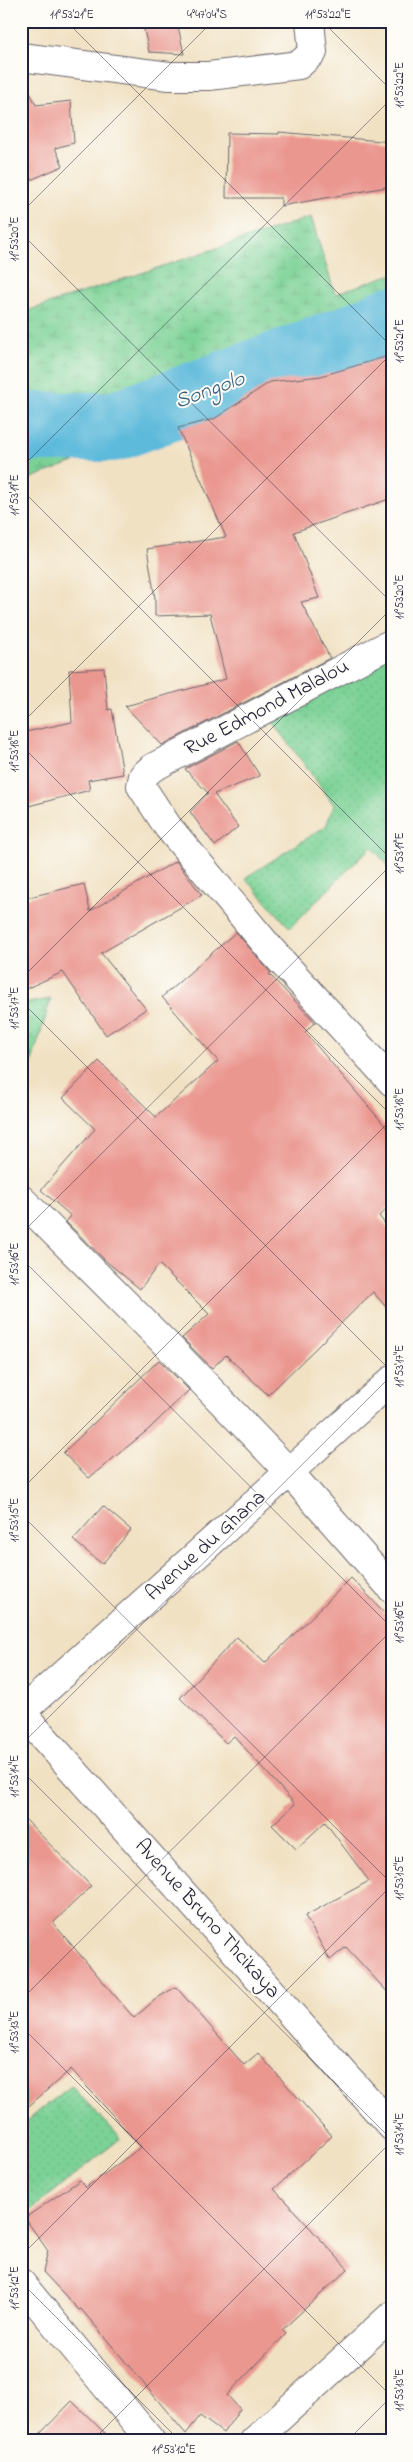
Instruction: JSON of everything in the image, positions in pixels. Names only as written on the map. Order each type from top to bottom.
[{"type":"street","points":[[21,57],[169,76],[209,76],[299,65],[313,52],[310,21]]},
{"type":"street","name":"Rue Edmond Malalou","points":[[392,643],[152,768],[143,776],[141,786],[168,827],[272,951],[392,1082]]},
{"type":"street","points":[[21,1199],[177,1355],[289,1472],[392,1590]]},
{"type":"street","name":"Avenue du Ghana","points":[[21,1712],[392,1380]]},
{"type":"street","name":"Avenue Bruno Thcikaya","points":[[21,1712],[392,2127]]},
{"type":"street","points":[[21,2283],[151,2441]]},
{"type":"street","points":[[254,2441],[392,2315]]},
{"type":"green space","points":[[311,217],[335,294],[392,274],[392,342],[21,482],[21,313]]},
{"type":"green space","points":[[392,643],[392,869],[371,847],[290,928],[245,878],[326,826],[334,805],[266,712]]},
{"type":"green space","points":[[51,999],[22,1094],[21,1098],[21,1004]]},
{"type":"green space","points":[[71,2086],[121,2138],[21,2218],[21,2125]]},
{"type":"building","points":[[142,21],[177,21],[184,54],[149,52]]},
{"type":"building","points":[[21,73],[36,105],[71,101],[74,143],[55,148],[63,166],[21,184]]},
{"type":"building","points":[[279,132],[392,142],[392,186],[281,206],[281,198],[226,198],[227,133],[279,134]]},
{"type":"building","points":[[392,355],[392,498],[294,532],[319,598],[301,602],[330,658],[162,745],[125,706],[226,679],[210,614],[155,616],[155,598],[147,549],[226,537],[178,428],[214,419],[270,382],[321,376]]},
{"type":"building","points":[[104,668],[108,710],[112,709],[123,774],[88,780],[90,790],[21,808],[21,733],[72,722],[69,670]]},
{"type":"building","points":[[238,741],[260,776],[214,794],[238,827],[215,846],[190,812],[208,793],[185,769]]},
{"type":"building","points":[[176,861],[202,895],[101,953],[146,1009],[106,1035],[63,972],[21,991],[21,899],[84,884],[90,911]]},
{"type":"building","points":[[236,932],[271,973],[269,974],[315,1022],[305,1032],[392,1134],[392,1204],[379,1216],[392,1233],[392,1314],[373,1292],[268,1395],[226,1355],[212,1368],[182,1338],[209,1314],[159,1264],[140,1289],[107,1262],[66,1222],[71,1216],[41,1190],[95,1129],[63,1098],[99,1061],[156,1117],[218,1061],[162,997]]},
{"type":"building","points":[[159,1360],[189,1390],[149,1429],[89,1478],[63,1453]]},
{"type":"building","points":[[103,1506],[131,1530],[102,1564],[73,1540]]},
{"type":"building","points":[[351,1578],[392,1620],[392,1997],[346,1947],[330,1960],[305,1916],[369,1881],[325,1822],[296,1849],[272,1825],[295,1804],[234,1736],[226,1743],[180,1698],[237,1637],[265,1663]]},
{"type":"building","points":[[21,1815],[91,1886],[53,1923],[134,2018],[157,1998],[176,1987],[244,2065],[258,2053],[332,2136],[274,2189],[348,2269],[282,2330],[286,2334],[227,2395],[240,2409],[223,2433],[200,2416],[186,2434],[81,2309],[79,2310],[43,2272],[48,2251],[25,2218],[80,2180],[85,2188],[141,2147],[71,2069],[21,2113]]},
{"type":"building","points":[[72,2401],[113,2441],[33,2441]]},
{"type":"waterway","name":"Songolo","points":[[21,427],[113,427],[349,340],[392,321]]}]
